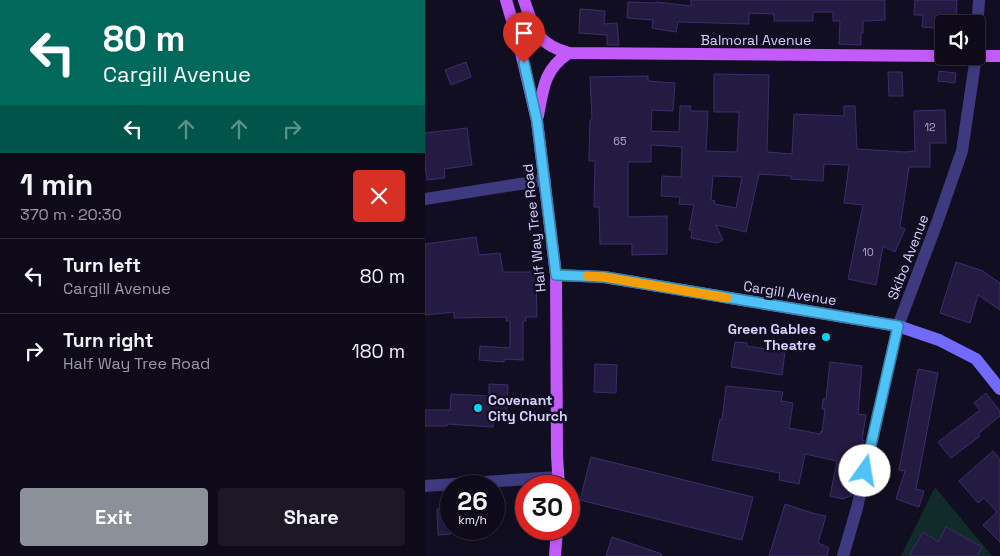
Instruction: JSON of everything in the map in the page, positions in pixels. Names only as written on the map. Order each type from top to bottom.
[{"type":"main road","name":"Half Way Tree Road","points":[[506,0],[519,44],[537,121],[556,275],[558,475]]},
{"type":"main road","points":[[524,0],[534,28],[540,38],[555,50],[569,54]]},
{"type":"main road","points":[[537,121],[542,91],[548,73],[561,58],[569,54]]},
{"type":"main road","name":"Balmoral Avenue","points":[[569,54],[935,56]]},
{"type":"main road","points":[[985,56],[1000,56]]},
{"type":"main road","name":"Cargill Avenue","points":[[556,275],[604,277],[898,326],[939,340],[976,359],[1000,389]]},
{"type":"main road","points":[[555,556],[556,540]]},
{"type":"street","points":[[978,15],[979,0]]},
{"type":"street","name":"Skibo Avenue","points":[[843,556],[857,508],[898,326],[962,151],[975,65]]},
{"type":"street","points":[[425,199],[545,180]]},
{"type":"street","points":[[425,486],[515,483]]},
{"type":"green space","points":[[935,487],[992,556],[977,556],[982,547],[946,527],[937,544],[959,556],[901,556]]},
{"type":"building","points":[[691,0],[885,0],[885,20],[863,21],[861,45],[839,44],[840,21],[833,21],[833,12],[813,12],[813,21],[774,21],[774,14],[749,13],[749,24],[678,22],[676,32],[652,28],[653,20],[627,18],[628,2],[656,2],[691,6]]},
{"type":"building","points":[[915,0],[957,0],[956,15],[935,15],[935,28],[922,27],[923,15],[914,15]]},
{"type":"building","points":[[580,9],[605,11],[604,24],[617,23],[619,45],[607,45],[607,35],[579,33]]},
{"type":"building","points":[[466,62],[471,77],[451,85],[445,70]]},
{"type":"building","points":[[939,71],[956,73],[955,83],[938,81]]},
{"type":"building","points":[[888,72],[902,72],[903,96],[889,96]]},
{"type":"building","points":[[714,74],[769,75],[767,152],[792,154],[794,114],[844,116],[844,106],[855,106],[857,149],[905,152],[915,151],[914,111],[945,110],[946,143],[930,143],[930,167],[909,167],[900,227],[905,229],[895,252],[883,246],[876,285],[848,279],[863,205],[844,203],[849,165],[824,164],[823,181],[759,174],[746,232],[716,225],[723,240],[717,243],[691,238],[692,231],[689,230],[694,205],[679,204],[680,197],[661,196],[662,176],[681,177],[682,147],[651,145],[651,162],[628,162],[628,217],[667,216],[667,254],[632,255],[632,244],[600,244],[599,207],[594,207],[595,161],[589,161],[590,120],[592,120],[590,77],[648,76],[648,81],[675,83],[673,111],[652,110],[651,131],[679,132],[680,106],[691,106],[690,111],[708,111],[706,151],[737,152],[739,112],[714,112]],"holes":[[[713,176],[742,177],[736,208],[714,204],[715,201],[711,200]]]},
{"type":"building","points":[[467,128],[472,165],[444,169],[445,178],[427,180],[425,133]]},
{"type":"building","points":[[476,237],[479,255],[500,253],[503,272],[536,272],[537,317],[526,317],[526,321],[523,321],[523,360],[504,359],[504,362],[479,360],[480,346],[510,348],[510,321],[506,321],[506,317],[454,318],[454,312],[425,315],[425,244]]},
{"type":"building","points":[[956,262],[983,271],[1000,283],[1000,310],[978,295],[970,323],[940,313]]},
{"type":"building","points":[[735,342],[747,343],[747,346],[785,352],[782,375],[731,367]]},
{"type":"building","points":[[830,362],[862,366],[858,414],[866,415],[862,440],[864,440],[852,495],[843,499],[830,496],[837,461],[805,454],[799,484],[779,480],[780,473],[712,460],[720,419],[722,420],[726,386],[783,392],[781,401],[793,403],[789,428],[820,434],[822,432],[825,409],[822,409],[823,399],[826,399]]},
{"type":"building","points":[[595,364],[617,365],[616,393],[594,392]]},
{"type":"building","points":[[918,369],[938,373],[916,489],[924,491],[919,507],[896,499],[905,471],[899,470]]},
{"type":"building","name":"Covenant City Church","points":[[489,384],[508,385],[506,420],[493,420],[493,427],[447,424],[447,426],[425,426],[425,410],[450,410],[451,394],[489,396]]},
{"type":"building","points":[[986,393],[1000,411],[1000,416],[978,434],[980,436],[951,458],[938,442],[980,410],[974,403]]},
{"type":"building","points":[[993,451],[1000,459],[1000,542],[983,525],[997,512],[984,498],[978,503],[959,481]]},
{"type":"building","points":[[591,457],[753,497],[742,540],[580,500]]},
{"type":"building","points":[[785,504],[826,516],[818,543],[829,548],[827,556],[769,556]]},
{"type":"building","points":[[437,509],[440,509],[440,535],[438,535]]},
{"type":"building","points":[[946,527],[982,547],[977,556],[909,556],[923,532],[938,542]]},
{"type":"building","points":[[612,537],[662,554],[661,556],[606,556]]},
{"type":"slow traffic","points":[[587,276],[604,277],[727,298]]},
{"type":"place","name":"Green Gables Theatre","points":[[826,337]]},
{"type":"place","name":"Covenant City Church","points":[[478,408]]},
{"type":"route","points":[[524,63],[537,121],[556,275],[604,277],[898,326],[865,471]]}]
